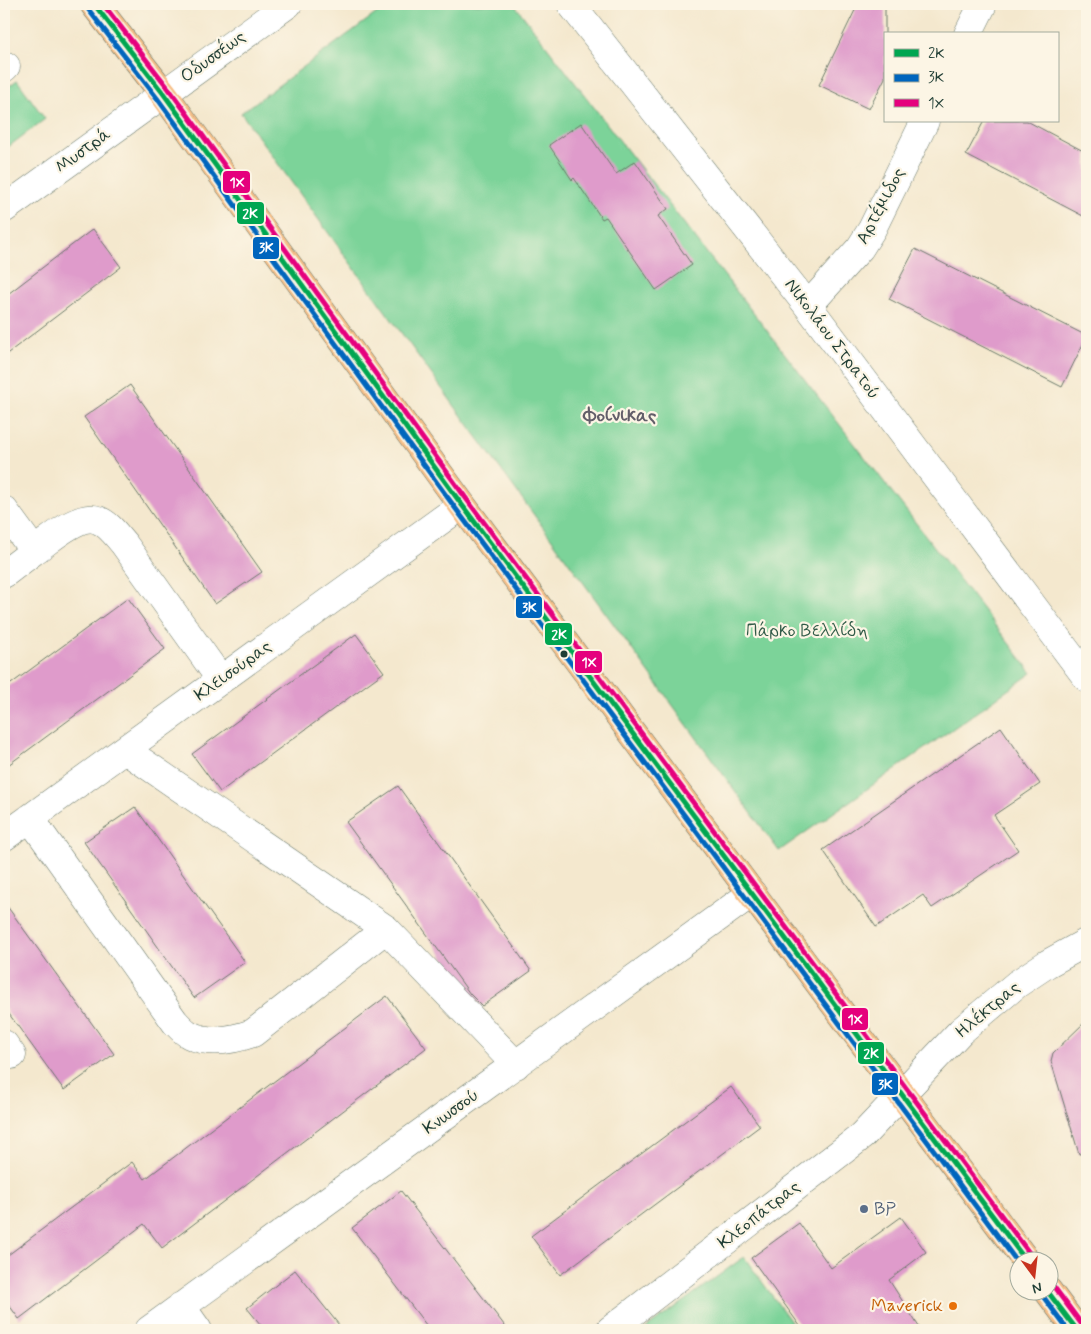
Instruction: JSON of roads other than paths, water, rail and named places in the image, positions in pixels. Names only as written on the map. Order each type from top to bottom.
[{"type":"main road","points":[[94,4],[163,93],[462,505],[1020,1252]]},
{"type":"main road","points":[[1056,1302],[1077,1330]]},
{"type":"street","name":"Οδυσσέως","points":[[163,93],[288,4]]},
{"type":"street","name":"Νικολάου Στρατού","points":[[571,4],[808,306],[1087,678]]},
{"type":"street","points":[[969,32],[983,4]]},
{"type":"street","name":"Μυστρά","points":[[4,209],[163,93]]},
{"type":"street","name":"Αρτέμιδος","points":[[808,306],[860,248],[872,229],[925,122]]},
{"type":"street","name":"Κλεισούρας","points":[[4,837],[462,505]]},
{"type":"street","points":[[4,510],[34,552]]},
{"type":"street","points":[[4,574],[80,520],[88,518],[100,520],[124,544],[221,680]]},
{"type":"street","points":[[125,750],[386,929],[516,1065]]},
{"type":"street","points":[[30,818],[174,1022],[189,1035],[206,1040],[231,1040],[253,1033],[386,929]]},
{"type":"street","name":"Κνωσσού","points":[[149,1330],[752,893]]},
{"type":"street","name":"Ηλέκτρας","points":[[902,1094],[961,1031],[1018,984],[1047,964],[1087,942]]},
{"type":"street","name":"Κλεοπάτρας","points":[[610,1330],[862,1136],[902,1094]]},
{"type":"street","points":[[181,1306],[198,1330]]},
{"type":"place","name":"BP","points":[[864,1209]]},
{"type":"place","name":"Maverick","points":[[953,1306]]},
{"type":"district","name":"Φοίνικας","points":[[620,415]]},
{"type":"park label","name":"Πάρκο Βελλίδη","points":[[807,631]]}]
